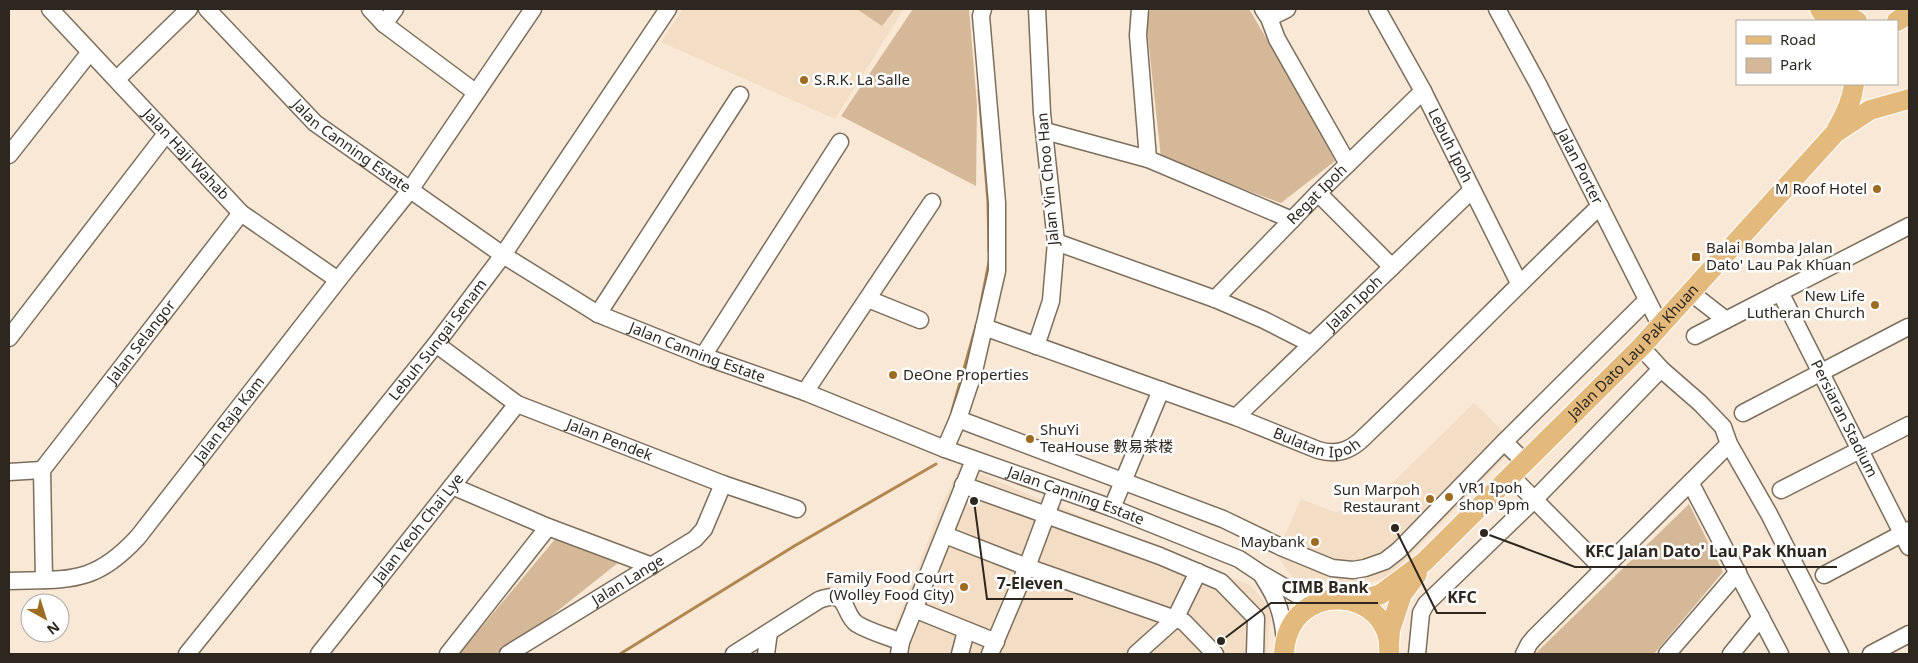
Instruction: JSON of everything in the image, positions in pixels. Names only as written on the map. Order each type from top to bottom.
[{"type":"main road","points":[[1820,9],[1827,20]]},
{"type":"main road","points":[[1835,9],[1855,20]]},
{"type":"main road","points":[[1898,22],[1909,14]]},
{"type":"main road","points":[[1835,133],[1849,107],[1853,96],[1854,85]]},
{"type":"main road","points":[[1861,85],[1869,94],[1881,101],[1905,101]]},
{"type":"main road","points":[[1835,133],[1870,110],[1905,101]]},
{"type":"main road","name":"Jalan Dato Lau Pak Khuan","points":[[1334,599],[1366,599],[1381,594],[1424,562],[1641,346],[1835,133]]},
{"type":"main road","name":"Jalan Dato Lau Pak Khuan","points":[[1389,652],[1390,630],[1402,594],[1424,562]]},
{"type":"main road","points":[[1284,648],[1290,627],[1300,614],[1312,605],[1334,599],[1355,602],[1369,610],[1379,620],[1386,634],[1389,652]]},
{"type":"street","name":"Jalan Haji Wahab","points":[[50,9],[241,213],[338,280]]},
{"type":"street","points":[[117,79],[189,9]]},
{"type":"street","name":"Jalan Canning Estate","points":[[207,9],[315,123],[503,255],[598,314],[703,356],[805,392],[974,460],[1169,530],[1239,559],[1298,595],[1334,599]]},
{"type":"street","points":[[370,9],[384,24],[475,92]]},
{"type":"street","points":[[384,24],[395,9]]},
{"type":"street","name":"Jalan Raja Kam","points":[[9,581],[61,580],[82,577],[104,567],[122,555],[410,190],[475,92],[534,9]]},
{"type":"street","name":"Lebuh Sungai Senam","points":[[187,654],[436,344],[503,255],[668,9]]},
{"type":"street","points":[[945,449],[958,420],[974,372],[997,271],[997,203],[981,16],[983,9]]},
{"type":"street","name":"Jalan Yin Choo Han","points":[[1036,346],[1051,301],[1056,242],[1042,104],[1037,9]]},
{"type":"street","points":[[1140,9],[1138,35],[1148,159]]},
{"type":"street","points":[[1287,9],[1266,14],[1277,39],[1348,164]]},
{"type":"street","name":"Lebuh Ipoh","points":[[1377,9],[1422,91],[1519,283]]},
{"type":"street","name":"Jalan Porter","points":[[1497,9],[1538,84],[1660,326]]},
{"type":"street","points":[[9,155],[90,52]]},
{"type":"street","name":"Regat Ipoh","points":[[1215,299],[1318,193],[1422,91]]},
{"type":"street","points":[[598,314],[740,96]]},
{"type":"street","points":[[1045,131],[1148,159],[1292,220]]},
{"type":"street","points":[[9,338],[166,134]]},
{"type":"street","points":[[703,356],[840,142]]},
{"type":"street","name":"Jalan Ipoh","points":[[1236,416],[1472,190]]},
{"type":"street","points":[[1318,193],[1392,266]]},
{"type":"street","points":[[805,392],[932,202]]},
{"type":"street","name":"Bulatan Ipoh","points":[[984,326],[1236,416],[1318,450],[1334,453],[1348,449],[1361,440],[1439,366],[1519,283],[1600,206]]},
{"type":"street","name":"Jalan Selangor","points":[[42,470],[241,213]]},
{"type":"street","points":[[1695,336],[1909,226]]},
{"type":"street","points":[[1056,242],[1215,299],[1264,320],[1312,344]]},
{"type":"street","points":[[1690,292],[1726,320]]},
{"type":"street","name":"Persiaran Stadium","points":[[1780,292],[1860,450],[1907,537]]},
{"type":"street","points":[[868,299],[920,320]]},
{"type":"street","points":[[958,420],[1223,519],[1280,547],[1323,565],[1353,570],[1376,565],[1399,550],[1504,442],[1647,300]]},
{"type":"street","points":[[1743,413],[1908,327]]},
{"type":"street","name":"Jalan Pendek","points":[[436,344],[517,404],[724,484],[797,509]]},
{"type":"street","points":[[1641,346],[1661,369],[1723,427],[1730,444],[1769,514],[1840,654]]},
{"type":"street","points":[[1417,654],[1420,616],[1424,606],[1535,499],[1661,369]]},
{"type":"street","points":[[1112,508],[1161,390]]},
{"type":"street","name":"Jalan Yeoh Chai Lye","points":[[319,654],[517,404]]},
{"type":"street","points":[[1781,490],[1909,425]]},
{"type":"street","points":[[1504,442],[1525,462]]},
{"type":"street","points":[[1524,654],[1534,638],[1730,444]]},
{"type":"street","points":[[734,654],[819,600],[832,597],[839,599],[846,605],[857,624],[900,648],[974,460]]},
{"type":"street","points":[[9,472],[42,470],[44,580]]},
{"type":"street","points":[[1511,476],[1603,569]]},
{"type":"street","name":"Jalan Lange","points":[[508,654],[695,539],[704,529],[724,484]]},
{"type":"street","points":[[1691,484],[1780,654]]},
{"type":"street","points":[[964,485],[1160,556],[1225,585],[1255,616],[1257,624],[1255,654]]},
{"type":"street","points":[[452,486],[548,527],[652,566]]},
{"type":"street","points":[[914,609],[966,631],[993,648],[1027,567],[1056,489]]},
{"type":"street","points":[[448,654],[548,527]]},
{"type":"street","points":[[1160,556],[1169,530]]},
{"type":"street","points":[[945,536],[1184,622],[1215,654]]},
{"type":"street","points":[[1824,575],[1907,537]]},
{"type":"street","points":[[1136,654],[1176,619],[1198,572]]},
{"type":"street","points":[[1667,654],[1738,572]]},
{"type":"street","name":"Jalan Canning Estate","points":[[1260,573],[1279,606],[1284,623],[1284,648]]},
{"type":"street","points":[[1731,654],[1761,617]]},
{"type":"street","points":[[960,654],[966,631]]},
{"type":"street","points":[[766,654],[769,632]]},
{"type":"street","points":[[1871,654],[1909,634]]},
{"type":"shaded area","name":"S.R.K. La Salle","points":[[683,9],[904,9],[835,119],[661,42]]},
{"type":"shaded area","points":[[1474,403],[1517,445],[1390,576],[1368,583],[1339,584],[1293,577],[1276,555],[1301,499],[1335,512],[1370,505]]},
{"type":"shaded area","points":[[960,466],[1250,585],[1271,611],[1267,654],[891,654],[894,629],[941,507]]},
{"type":"green space","points":[[857,9],[895,9],[882,26]]},
{"type":"green space","points":[[913,9],[969,9],[977,105],[976,186],[841,116]]},
{"type":"green space","points":[[1151,9],[1249,9],[1291,80],[1335,161],[1281,203],[1161,158],[1146,19]]},
{"type":"green space","points":[[1689,504],[1723,572],[1654,654],[1535,654]]},
{"type":"green space","points":[[556,538],[619,562],[516,644],[495,654],[459,654]]},
{"type":"waterway","points":[[979,90],[988,202],[989,251]]},
{"type":"waterway","points":[[980,308],[989,262]]},
{"type":"waterway","points":[[952,411],[976,326]]},
{"type":"waterway","points":[[620,654],[796,545],[936,464]]},
{"type":"place","name":"S.R.K. La Salle","points":[[804,80]]},
{"type":"place","name":"M Roof Hotel","points":[[1877,189]]},
{"type":"place","name":"Balai Bomba Jalan Dato' Lau Pak Khuan","points":[[1696,257]]},
{"type":"place","name":"New Life Lutheran Church","points":[[1875,305]]},
{"type":"place","name":"DeOne Properties","points":[[893,375]]},
{"type":"place","name":"ShuYi TeaHouse 數易茶楼","points":[[1030,439]]},
{"type":"place","name":"VR1 Ipoh shop 9pm","points":[[1449,497]]},
{"type":"place","name":"Sun Marpoh Restaurant","points":[[1430,499]]},
{"type":"place","name":"7-Eleven","points":[[974,501]]},
{"type":"place","name":"KFC","points":[[1395,528]]},
{"type":"place","name":"KFC Jalan Dato' Lau Pak Khuan","points":[[1484,533]]},
{"type":"place","name":"Maybank","points":[[1315,542]]},
{"type":"place","name":"Family Food Court (Wolley Food City)","points":[[964,587]]},
{"type":"place","name":"CIMB Bank","points":[[1221,641]]}]
